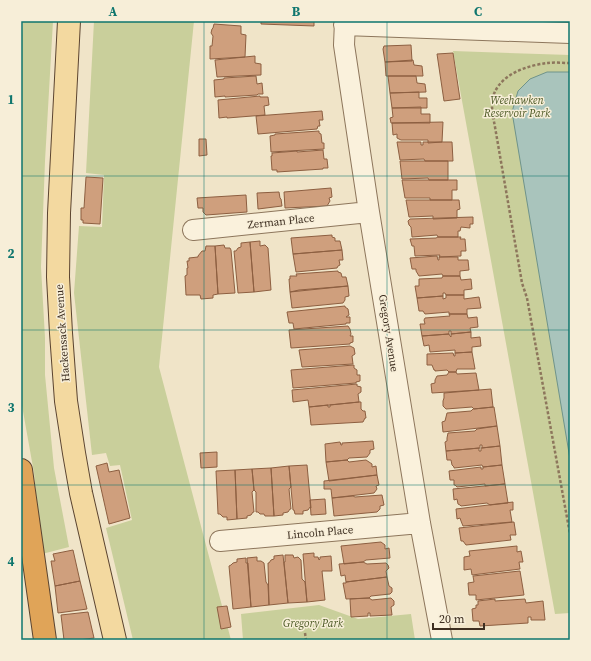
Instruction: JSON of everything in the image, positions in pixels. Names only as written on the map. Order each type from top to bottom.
[{"type":"highway","points":[[21,470],[45,640]]},
{"type":"main road","name":"Hackensack Avenue","points":[[69,21],[59,213],[58,277],[66,401],[81,493],[115,640]]},
{"type":"street","points":[[344,23],[570,33]]},
{"type":"street","name":"Gregory Avenue","points":[[344,23],[344,45],[369,212],[420,523],[442,640]]},
{"type":"street","name":"Zerman Place","points":[[192,230],[369,212]]},
{"type":"street","name":"Lincoln Place","points":[[220,541],[420,523]]},
{"type":"path","points":[[570,63],[542,64],[512,74],[505,78],[498,86],[494,94],[492,104],[519,268],[527,298],[570,534]]},
{"type":"path","points":[[305,633],[306,640]]},
{"type":"green space","points":[[23,21],[53,21],[41,267],[45,338],[45,375],[54,468],[69,547],[42,554],[34,473],[21,400],[21,50]]},
{"type":"green space","points":[[94,21],[194,21],[159,367],[231,640],[133,640],[106,528],[132,520],[120,465],[110,466],[106,453],[92,455],[74,293],[79,226],[102,227],[104,175],[86,173]]},
{"type":"green space","name":"Weehawken Reservoir Park","points":[[453,51],[570,55],[570,613],[555,614]]},
{"type":"green space","name":"Gregory Park","points":[[319,605],[358,619],[411,614],[415,640],[243,640],[241,614]]},
{"type":"water","points":[[547,72],[570,72],[570,459],[512,112],[518,91],[530,79]]},
{"type":"building","points":[[261,21],[314,21],[314,26],[261,24]]},
{"type":"building","points":[[214,24],[241,26],[241,34],[246,35],[245,57],[210,59],[210,46],[212,46],[213,36],[211,33]]},
{"type":"building","points":[[411,45],[412,61],[385,62],[384,46]]},
{"type":"building","points":[[453,53],[460,99],[444,101],[437,54]]},
{"type":"building","points":[[255,56],[255,63],[261,64],[261,75],[217,77],[215,60]]},
{"type":"building","points":[[413,60],[414,65],[422,66],[423,76],[386,76],[385,62]]},
{"type":"building","points":[[256,76],[257,84],[262,83],[263,94],[215,97],[214,80]]},
{"type":"building","points":[[388,76],[416,76],[417,83],[425,84],[426,92],[390,93]]},
{"type":"building","points":[[419,92],[419,98],[427,98],[427,108],[392,108],[390,93]]},
{"type":"building","points":[[260,96],[268,97],[269,105],[264,106],[265,115],[219,118],[218,100]]},
{"type":"building","points":[[421,107],[421,114],[430,114],[430,123],[391,123],[390,118],[393,117],[392,108]]},
{"type":"building","points":[[322,111],[323,120],[319,120],[320,126],[318,126],[317,129],[258,134],[256,116]]},
{"type":"building","points":[[443,122],[442,142],[428,143],[428,140],[401,140],[397,138],[397,134],[393,135],[392,123]]},
{"type":"building","points":[[319,131],[321,134],[322,143],[324,143],[324,149],[271,152],[270,136],[275,134]]},
{"type":"building","points":[[199,139],[206,139],[207,155],[199,156]]},
{"type":"building","points":[[397,142],[421,142],[421,145],[423,145],[423,142],[452,142],[453,161],[425,161],[424,159],[400,160]]},
{"type":"building","points":[[323,150],[324,159],[327,159],[328,168],[277,172],[277,170],[272,170],[272,153]]},
{"type":"building","points":[[400,161],[448,161],[448,180],[429,180],[428,178],[402,179]]},
{"type":"building","points":[[86,177],[103,178],[100,224],[83,223],[83,220],[81,220],[81,208],[84,208]]},
{"type":"building","points":[[402,180],[457,180],[457,190],[452,190],[452,200],[405,198]]},
{"type":"building","points":[[331,188],[332,197],[329,198],[330,201],[327,206],[285,208],[284,192]]},
{"type":"building","points":[[279,192],[282,206],[258,209],[257,193]]},
{"type":"building","points":[[246,195],[247,212],[206,215],[203,212],[203,208],[198,208],[197,198]]},
{"type":"building","points":[[406,200],[459,200],[460,209],[457,210],[457,218],[433,219],[433,216],[409,217]]},
{"type":"building","points":[[473,217],[473,224],[470,224],[470,228],[461,227],[460,231],[458,231],[458,237],[438,237],[437,235],[412,237],[411,227],[408,221],[410,219]]},
{"type":"building","points":[[332,235],[332,237],[335,238],[335,241],[340,241],[342,250],[293,254],[291,238]]},
{"type":"building","points":[[461,237],[460,239],[465,239],[466,251],[461,251],[461,256],[415,256],[414,246],[412,246],[410,239]]},
{"type":"building","points":[[260,241],[260,246],[265,245],[268,248],[271,290],[254,292],[250,242]]},
{"type":"building","points":[[250,242],[254,292],[238,293],[234,251],[241,247],[241,243]]},
{"type":"building","points":[[224,245],[225,248],[230,248],[231,250],[235,293],[218,294],[215,246]]},
{"type":"building","points":[[206,246],[215,246],[218,294],[213,295],[213,298],[201,299],[200,295],[186,295],[185,276],[187,275],[187,261],[189,261],[189,258],[198,257],[202,251],[205,251]]},
{"type":"building","points":[[342,250],[343,260],[339,260],[340,265],[337,268],[296,272],[293,254]]},
{"type":"building","points":[[437,256],[438,260],[439,257],[458,257],[458,260],[468,260],[469,270],[460,271],[460,276],[443,276],[442,274],[419,276],[416,269],[412,269],[410,258]]},
{"type":"building","points":[[338,271],[341,273],[342,277],[346,277],[348,286],[290,292],[290,276],[297,276],[296,274]]},
{"type":"building","points":[[443,276],[460,276],[461,280],[471,279],[472,289],[464,290],[464,295],[446,295],[443,293],[443,296],[417,298],[415,286],[419,286],[419,279],[442,278]]},
{"type":"building","points":[[348,286],[349,296],[345,297],[343,303],[292,308],[290,292]]},
{"type":"building","points":[[446,295],[464,295],[464,299],[479,297],[481,308],[467,309],[467,314],[449,314],[449,312],[425,314],[423,311],[419,311],[417,298],[443,296],[443,299],[446,298]]},
{"type":"building","points":[[345,306],[348,309],[349,315],[346,317],[350,317],[350,323],[294,329],[293,323],[289,323],[287,312]]},
{"type":"building","points":[[449,314],[467,314],[468,318],[477,317],[478,327],[470,328],[471,332],[451,334],[451,331],[449,331],[449,334],[422,336],[420,324],[425,324],[425,318],[450,316]]},
{"type":"building","points":[[348,326],[351,334],[350,336],[353,336],[353,342],[350,344],[291,348],[289,330]]},
{"type":"building","points":[[471,332],[471,338],[480,337],[481,346],[472,347],[472,352],[455,353],[455,350],[430,352],[429,345],[424,346],[422,336],[449,334],[451,337],[451,334]]},
{"type":"building","points":[[350,346],[354,348],[355,354],[352,356],[353,364],[302,367],[299,350]]},
{"type":"building","points":[[472,352],[475,369],[457,369],[456,372],[449,372],[447,370],[435,371],[432,365],[427,365],[427,354],[453,353],[455,356],[455,353]]},
{"type":"building","points":[[354,365],[354,368],[357,370],[357,375],[360,375],[360,381],[356,383],[293,388],[291,370]]},
{"type":"building","points":[[449,372],[456,372],[457,374],[476,373],[479,390],[432,393],[431,384],[435,383],[437,376],[447,375]]},
{"type":"building","points":[[357,384],[357,386],[361,387],[361,392],[358,394],[359,402],[309,407],[308,400],[293,402],[292,390]]},
{"type":"building","points":[[491,389],[493,407],[446,409],[443,406],[444,393]]},
{"type":"building","points":[[361,402],[361,409],[365,411],[366,418],[363,422],[311,425],[309,407],[328,405],[328,407],[330,407],[330,405]]},
{"type":"building","points":[[494,407],[497,426],[443,432],[442,422],[445,421],[447,413]]},
{"type":"building","points":[[497,426],[500,446],[482,448],[482,445],[480,445],[480,448],[446,451],[445,442],[447,441],[448,433],[475,431],[477,429]]},
{"type":"building","points":[[373,441],[374,449],[370,450],[367,457],[326,462],[325,444],[340,442],[342,445],[342,443]]},
{"type":"building","points":[[500,446],[502,465],[483,467],[482,465],[454,468],[451,460],[447,460],[446,451],[479,448],[479,451],[481,451],[481,448]]},
{"type":"building","points":[[217,452],[217,467],[201,468],[200,453]]},
{"type":"building","points":[[347,460],[349,462],[366,460],[372,464],[372,467],[376,466],[377,475],[329,481],[326,462]]},
{"type":"building","points":[[107,463],[109,472],[119,470],[130,518],[109,524],[96,466]]},
{"type":"building","points":[[307,465],[311,508],[310,507],[308,510],[303,511],[303,514],[295,514],[293,510],[289,466]]},
{"type":"building","points":[[502,465],[505,484],[485,486],[485,484],[457,487],[454,485],[454,480],[450,480],[449,471],[481,467],[481,469],[483,469],[483,467]]},
{"type":"building","points":[[289,466],[291,509],[288,512],[283,513],[283,515],[274,516],[271,468]]},
{"type":"building","points":[[271,468],[274,516],[265,516],[264,514],[256,512],[256,492],[254,490],[252,469]]},
{"type":"building","points":[[252,469],[254,512],[247,516],[247,518],[237,519],[235,470]]},
{"type":"building","points":[[235,470],[237,519],[227,520],[227,517],[223,517],[218,514],[216,471]]},
{"type":"building","points":[[377,475],[379,485],[376,486],[377,489],[374,493],[332,498],[331,489],[324,489],[324,481]]},
{"type":"building","points":[[505,484],[508,503],[490,505],[487,503],[461,506],[458,504],[457,499],[454,500],[453,489]]},
{"type":"building","points":[[382,495],[384,505],[380,506],[380,509],[377,512],[334,516],[332,498]]},
{"type":"building","points":[[325,499],[326,514],[311,515],[310,500]]},
{"type":"building","points":[[513,502],[513,510],[510,510],[512,522],[463,526],[460,518],[457,519],[456,509]]},
{"type":"building","points":[[514,522],[516,535],[510,535],[511,540],[466,545],[463,541],[461,541],[459,528]]},
{"type":"building","points":[[381,542],[385,545],[385,549],[389,548],[390,558],[344,564],[341,546]]},
{"type":"building","points":[[517,546],[517,552],[521,551],[523,562],[519,562],[520,569],[472,575],[471,569],[464,570],[464,557],[470,556],[469,551]]},
{"type":"building","points":[[73,550],[80,581],[55,586],[51,561],[55,561],[53,554]]},
{"type":"building","points":[[314,553],[314,557],[318,557],[319,560],[320,557],[331,556],[332,571],[322,571],[325,600],[307,602],[303,554]]},
{"type":"building","points":[[283,555],[288,603],[269,605],[268,563],[274,559],[274,556]]},
{"type":"building","points":[[285,555],[293,555],[294,558],[298,557],[301,560],[302,579],[305,582],[307,602],[288,603],[284,562]]},
{"type":"building","points":[[257,557],[257,561],[264,563],[266,582],[268,585],[269,605],[251,607],[247,558]]},
{"type":"building","points":[[246,558],[246,563],[248,563],[251,607],[233,609],[229,566],[237,562],[237,559]]},
{"type":"building","points":[[363,562],[367,564],[386,563],[389,568],[386,571],[387,577],[346,582],[345,575],[341,576],[339,564]]},
{"type":"building","points":[[520,571],[524,595],[476,600],[476,595],[469,595],[468,583],[474,582],[473,576]]},
{"type":"building","points":[[387,577],[389,586],[392,588],[392,592],[390,594],[371,596],[369,598],[346,599],[343,583]]},
{"type":"building","points":[[80,581],[87,609],[58,613],[55,586]]},
{"type":"building","points":[[369,598],[372,600],[391,598],[394,601],[394,605],[391,607],[392,615],[370,616],[370,613],[368,613],[368,616],[351,617],[350,599]]},
{"type":"building","points":[[495,599],[495,601],[525,599],[526,603],[543,601],[545,620],[531,620],[531,617],[528,617],[528,623],[480,626],[479,621],[473,621],[472,609],[476,608],[478,601]]},
{"type":"building","points":[[227,606],[231,627],[221,629],[217,607]]},
{"type":"building","points":[[88,612],[94,638],[64,640],[61,615]]}]
